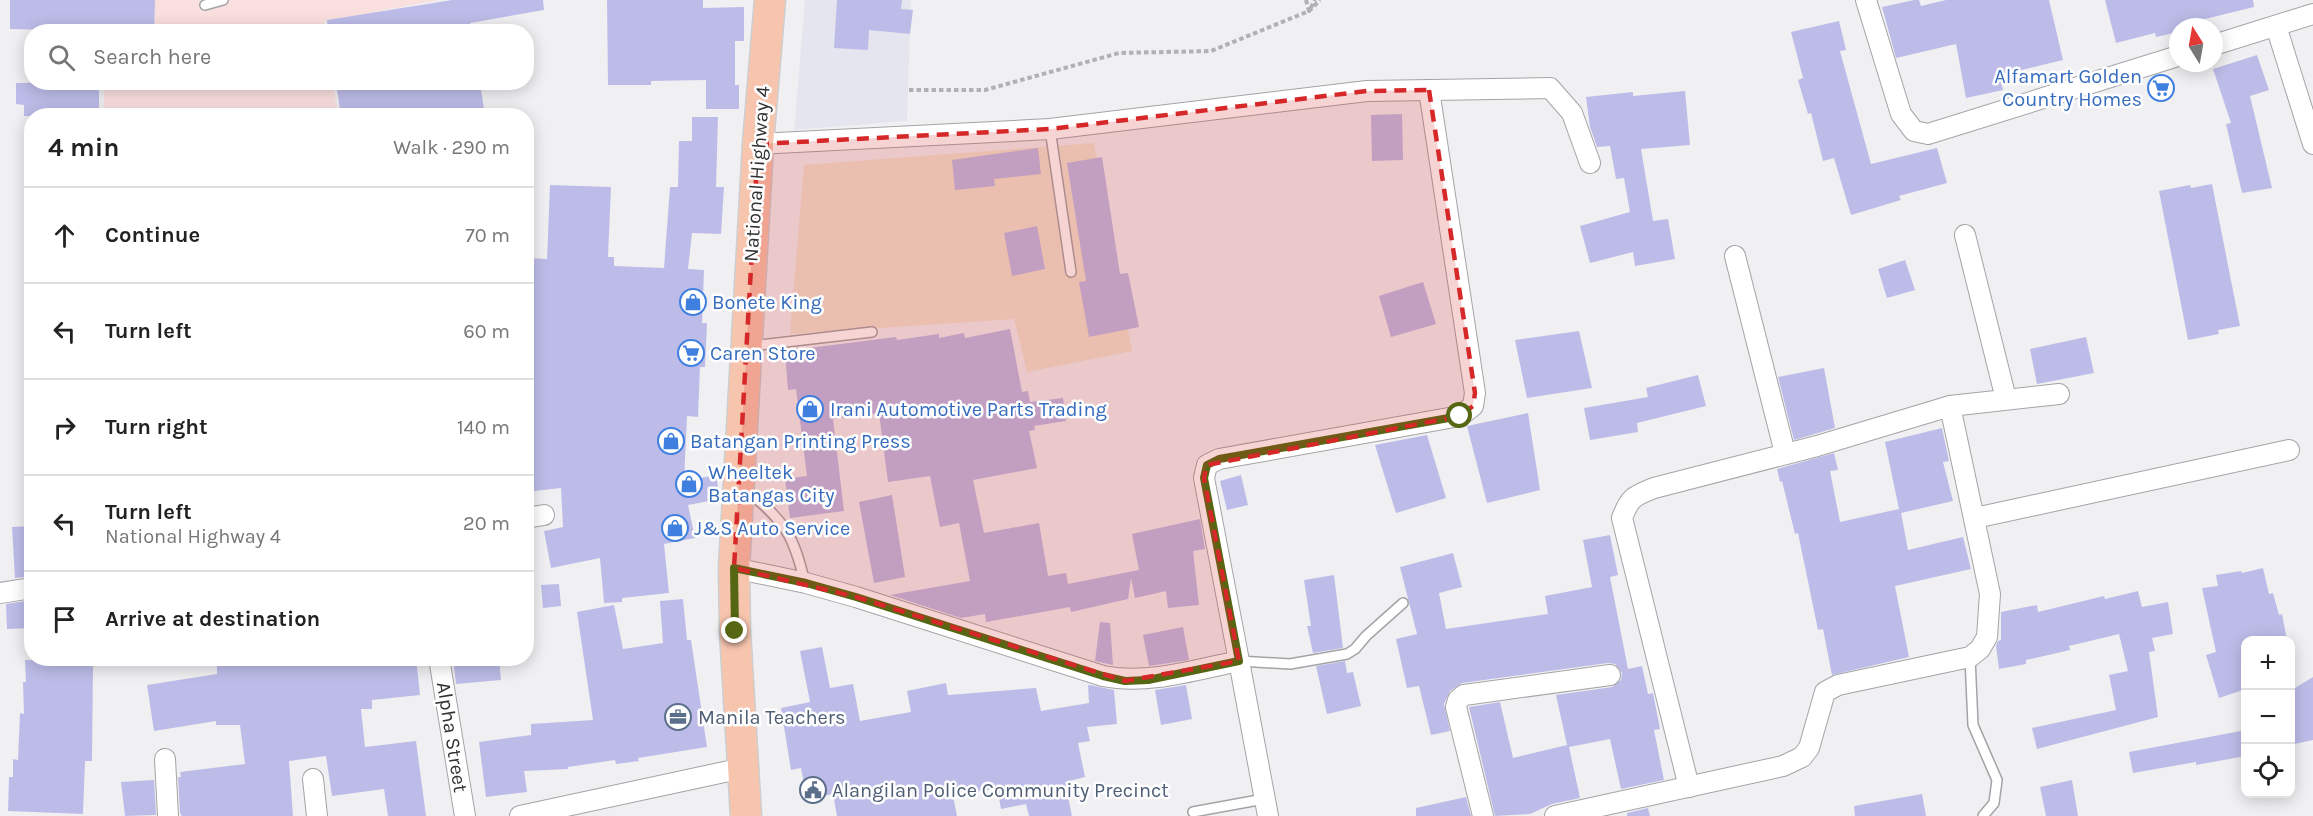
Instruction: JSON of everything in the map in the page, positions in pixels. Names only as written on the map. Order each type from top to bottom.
[{"type":"main road","name":"National Highway 4","points":[[746,816],[734,568],[758,144],[770,0]]},
{"type":"street","points":[[1868,0],[1901,114],[1914,131],[1928,134],[2169,59]]},
{"type":"street","points":[[2223,42],[2313,14]]},
{"type":"street","points":[[2276,26],[2313,144]]},
{"type":"street","points":[[758,144],[1050,129],[1367,91],[1550,88],[1572,113],[1590,163]]},
{"type":"street","points":[[1266,807],[1204,478],[1207,465],[1219,459],[1460,416],[1473,406],[1475,393],[1429,90]]},
{"type":"street","points":[[1965,235],[2006,399]]},
{"type":"street","points":[[1736,256],[1785,453]]},
{"type":"street","points":[[1689,787],[1622,518],[1628,503],[1638,495],[1654,488],[1816,446],[1950,406],[2059,394]]},
{"type":"street","points":[[1555,816],[1783,766],[1802,758],[1809,748],[1825,692],[1838,685],[1970,657],[1980,649],[1987,637],[1990,610],[1988,574],[1950,406]]},
{"type":"street","points":[[1975,518],[2289,450]]},
{"type":"street","points":[[734,568],[806,583],[856,597],[1125,681],[1148,680],[1239,661]]},
{"type":"street","points":[[0,593],[24,589]]},
{"type":"street","name":"Alpha Street","points":[[440,666],[465,816]]},
{"type":"street","points":[[1483,816],[1456,707],[1458,700],[1464,695],[1610,675]]},
{"type":"street","points":[[165,759],[168,816]]},
{"type":"street","points":[[520,816],[743,768]]},
{"type":"street","points":[[313,779],[317,816]]},
{"type":"lane","points":[[205,5],[223,0]]},
{"type":"lane","points":[[1050,129],[1071,272]]},
{"type":"lane","points":[[747,347],[872,332]]},
{"type":"lane","points":[[739,484],[772,511],[787,529],[797,549],[806,583]]},
{"type":"lane","points":[[1239,661],[1290,664],[1347,654],[1403,603]]},
{"type":"lane","points":[[1970,657],[1973,725],[1997,780],[1994,803],[1983,816]]},
{"type":"lane","points":[[1193,812],[1266,807]]},
{"type":"path","points":[[1306,0],[1309,11]]},
{"type":"path","points":[[1309,11],[1315,0]]},
{"type":"path","points":[[909,90],[985,90],[1119,53],[1211,51],[1309,11],[1320,0]]},
{"type":"highlighted area","points":[[1429,90],[1475,393],[1473,406],[1460,416],[1207,465],[1204,478],[1239,661],[1125,681],[856,597],[734,568],[758,144],[1050,129],[1367,91]]},
{"type":"shaded area","points":[[104,0],[440,0],[324,21],[324,24],[104,24]]},
{"type":"shaded area","points":[[805,0],[911,0],[907,121],[794,130]]},
{"type":"shaded area","points":[[104,90],[334,90],[337,108],[104,108]]},
{"type":"shaded area","points":[[1094,143],[1132,351],[1027,372],[1014,319],[790,334],[804,165]]},
{"type":"building","points":[[10,0],[155,0],[154,24],[24,24],[24,29],[10,29]]},
{"type":"building","points":[[452,0],[543,0],[544,10],[470,24],[327,24],[327,20]]},
{"type":"building","points":[[607,0],[703,0],[703,8],[744,7],[744,41],[735,41],[735,85],[739,85],[739,109],[706,109],[706,80],[651,81],[651,85],[608,85]]},
{"type":"building","points":[[837,0],[902,0],[901,9],[913,10],[910,34],[869,30],[868,50],[834,48]]},
{"type":"building","points":[[1919,0],[1921,6],[1946,0],[2049,0],[2063,60],[2000,75],[2003,90],[1966,98],[1956,44],[1896,58],[1882,7]]},
{"type":"building","points":[[2105,0],[2253,0],[2254,7],[2209,18],[2169,18],[2169,34],[2156,37],[2155,33],[2116,43]]},
{"type":"building","points":[[1839,21],[1846,50],[1840,51],[1871,164],[1937,148],[1947,183],[1899,196],[1901,200],[1851,215],[1834,158],[1823,161],[1811,113],[1808,114],[1798,80],[1803,78],[1791,32]]},
{"type":"building","points":[[2257,55],[2269,90],[2250,96],[2272,188],[2242,193],[2226,124],[2231,123],[2214,72],[2223,72],[2223,66]]},
{"type":"building","points":[[16,83],[24,83],[24,90],[99,90],[99,108],[24,108],[24,105],[16,104]]},
{"type":"building","points":[[337,90],[481,90],[484,108],[340,108]]},
{"type":"building","points":[[1685,91],[1690,145],[1641,149],[1653,221],[1668,219],[1675,259],[1635,266],[1633,252],[1590,263],[1580,226],[1630,212],[1624,178],[1616,179],[1610,146],[1597,147],[1590,127],[1586,97],[1633,92],[1633,96]]},
{"type":"building","points":[[1402,114],[1403,160],[1372,161],[1371,115]]},
{"type":"building","points":[[692,117],[718,117],[716,187],[724,187],[721,234],[692,233],[688,269],[704,270],[702,323],[707,323],[705,367],[700,367],[698,417],[687,416],[684,481],[716,475],[720,499],[688,505],[695,538],[664,544],[669,593],[622,598],[622,602],[604,603],[600,558],[551,568],[544,531],[563,527],[561,488],[534,491],[534,258],[547,259],[550,185],[611,187],[608,257],[614,257],[614,266],[664,268],[670,187],[678,187],[679,141],[692,141]]},
{"type":"building","points":[[1038,148],[1041,174],[994,179],[995,186],[955,190],[952,160]]},
{"type":"building","points":[[1102,157],[1120,274],[1128,273],[1139,327],[1089,337],[1079,282],[1086,281],[1067,163]]},
{"type":"building","points":[[2212,184],[2240,326],[2218,330],[2219,334],[2188,340],[2159,191],[2190,185],[2191,188]]},
{"type":"building","points":[[1037,226],[1045,269],[1012,276],[1004,233]]},
{"type":"building","points":[[1905,260],[1915,290],[1887,298],[1878,269]]},
{"type":"building","points":[[1423,282],[1436,324],[1391,337],[1379,296]]},
{"type":"building","points":[[1010,329],[1022,392],[1028,391],[1030,402],[1063,398],[1066,421],[1034,426],[1035,430],[1029,431],[1037,468],[973,480],[984,533],[1039,523],[1048,576],[1066,573],[1068,584],[1139,570],[1132,534],[1200,519],[1205,549],[1193,551],[1199,605],[1168,608],[1166,591],[1135,598],[1131,578],[1128,599],[1071,612],[1070,607],[986,622],[985,614],[961,618],[890,595],[970,581],[959,523],[940,527],[930,476],[888,482],[879,413],[833,419],[844,511],[790,518],[785,479],[807,476],[796,389],[788,390],[785,351],[896,337],[897,340],[939,334],[939,338],[964,333],[965,338]]},
{"type":"building","points":[[1579,331],[1592,388],[1527,398],[1515,340]]},
{"type":"building","points":[[2086,337],[2094,373],[2037,384],[2030,349]]},
{"type":"building","points":[[1824,368],[1835,428],[1794,440],[1778,377]]},
{"type":"building","points":[[1698,375],[1706,406],[1637,423],[1638,432],[1590,440],[1584,408],[1648,397],[1646,388]]},
{"type":"building","points":[[1528,413],[1540,490],[1487,503],[1467,426]]},
{"type":"building","points":[[1942,428],[1949,461],[1943,462],[1953,501],[1901,513],[1908,550],[1963,537],[1971,569],[1895,586],[1909,657],[1832,675],[1823,629],[1818,630],[1798,533],[1795,534],[1777,469],[1834,453],[1838,470],[1830,471],[1840,522],[1899,509],[1885,442]]},
{"type":"building","points":[[1427,435],[1446,498],[1396,513],[1375,445]]},
{"type":"building","points":[[1241,475],[1248,505],[1227,510],[1220,481]]},
{"type":"building","points":[[892,495],[905,577],[874,583],[859,502]]},
{"type":"building","points":[[24,526],[24,577],[15,578],[12,527]]},
{"type":"building","points":[[1610,535],[1618,575],[1610,577],[1628,669],[1642,666],[1648,694],[1653,693],[1660,729],[1654,730],[1664,780],[1621,789],[1610,739],[1569,747],[1580,798],[1552,804],[1530,814],[1495,816],[1469,707],[1500,702],[1513,758],[1567,745],[1556,695],[1612,687],[1621,680],[1622,673],[1615,664],[1608,663],[1462,683],[1450,691],[1444,704],[1450,731],[1431,735],[1419,686],[1407,688],[1396,639],[1417,634],[1400,567],[1453,553],[1462,587],[1439,593],[1446,629],[1548,614],[1545,596],[1592,587],[1583,540]]},
{"type":"building","points":[[2263,568],[2269,594],[2273,593],[2279,615],[2282,614],[2286,636],[2241,636],[2241,691],[2219,698],[2206,655],[2216,652],[2202,588],[2218,586],[2216,575],[2241,571],[2242,573]]},
{"type":"building","points":[[1334,575],[1343,648],[1313,653],[1307,626],[1311,626],[1304,580]]},
{"type":"building","points":[[559,584],[561,606],[543,608],[541,585]]},
{"type":"building","points":[[2138,591],[2142,607],[2168,602],[2173,634],[2152,638],[2155,651],[2149,652],[2158,717],[2037,749],[2032,728],[2116,710],[2109,675],[2128,671],[2119,634],[2069,646],[2070,650],[2026,660],[2026,664],[1999,669],[1996,646],[2001,640],[2001,612],[2037,605],[2038,612],[2104,596],[2105,599]]},
{"type":"building","points":[[683,599],[687,640],[691,640],[707,747],[638,758],[639,761],[616,764],[615,760],[568,767],[568,769],[524,771],[527,792],[486,797],[479,742],[531,735],[531,724],[593,720],[577,612],[614,605],[623,649],[663,643],[660,601]]},
{"type":"building","points":[[24,601],[24,628],[7,629],[6,604]]},
{"type":"building","points":[[1100,622],[1110,623],[1113,665],[1095,661]]},
{"type":"building","points":[[1183,627],[1189,660],[1149,666],[1143,635]]},
{"type":"building","points":[[822,647],[830,688],[853,684],[860,721],[911,712],[907,691],[946,683],[948,695],[1036,688],[1041,711],[1089,703],[1088,685],[1114,690],[1117,724],[1087,727],[1090,741],[1078,743],[1085,777],[1065,782],[1072,816],[1029,816],[1026,804],[1001,809],[997,788],[953,796],[957,816],[837,816],[833,794],[807,799],[801,768],[791,770],[781,708],[810,702],[800,651]]},
{"type":"building","points":[[1345,661],[1347,673],[1353,672],[1361,706],[1327,714],[1316,666]]},
{"type":"building","points":[[25,666],[93,666],[92,761],[85,761],[83,814],[8,811],[9,777],[13,777],[13,759],[18,760],[20,713],[24,714],[23,682],[26,682]]},
{"type":"building","points":[[217,666],[417,666],[420,695],[372,700],[372,709],[361,709],[365,747],[416,741],[426,816],[388,816],[384,789],[332,796],[326,756],[289,761],[293,816],[182,816],[178,777],[181,777],[180,772],[245,764],[240,725],[216,725],[216,721],[154,731],[147,685],[217,674]]},
{"type":"building","points":[[454,666],[500,666],[501,680],[456,684]]},
{"type":"building","points":[[2313,677],[2313,740],[2295,744],[2295,690]]},
{"type":"building","points":[[1186,685],[1192,719],[1161,725],[1155,690]]},
{"type":"building","points":[[2241,731],[2241,757],[2133,773],[2129,752]]},
{"type":"building","points":[[154,780],[156,815],[125,816],[121,782]]},
{"type":"building","points":[[2072,780],[2078,816],[2046,816],[2040,787]]},
{"type":"building","points":[[1922,794],[1926,816],[1855,816],[1854,806]]},
{"type":"building","points":[[1466,797],[1471,816],[1416,816],[1416,808]]},
{"type":"building","points":[[1648,808],[1650,816],[1627,816],[1627,813]]},
{"type":"place","name":"Alfamart Golden Country Homes","points":[[2161,88]]},
{"type":"place","name":"Bonete King","points":[[693,302]]},
{"type":"place","name":"Caren Store","points":[[691,353]]},
{"type":"place","name":"Irani Automotive Parts Trading","points":[[810,409]]},
{"type":"place","name":"Batangan Printing Press","points":[[671,441]]},
{"type":"place","name":"Wheeltek Batangas City","points":[[689,484]]},
{"type":"place","name":"J&S Auto Service","points":[[675,528]]},
{"type":"place","name":"Manila Teachers","points":[[678,717]]},
{"type":"place","name":"Alangilan Police Community Precinct","points":[[813,790]]},
{"type":"route","points":[[735,631],[734,568],[806,583],[856,597],[1125,681],[1148,680],[1239,661],[1204,478],[1207,465],[1219,459],[1460,416]]}]
